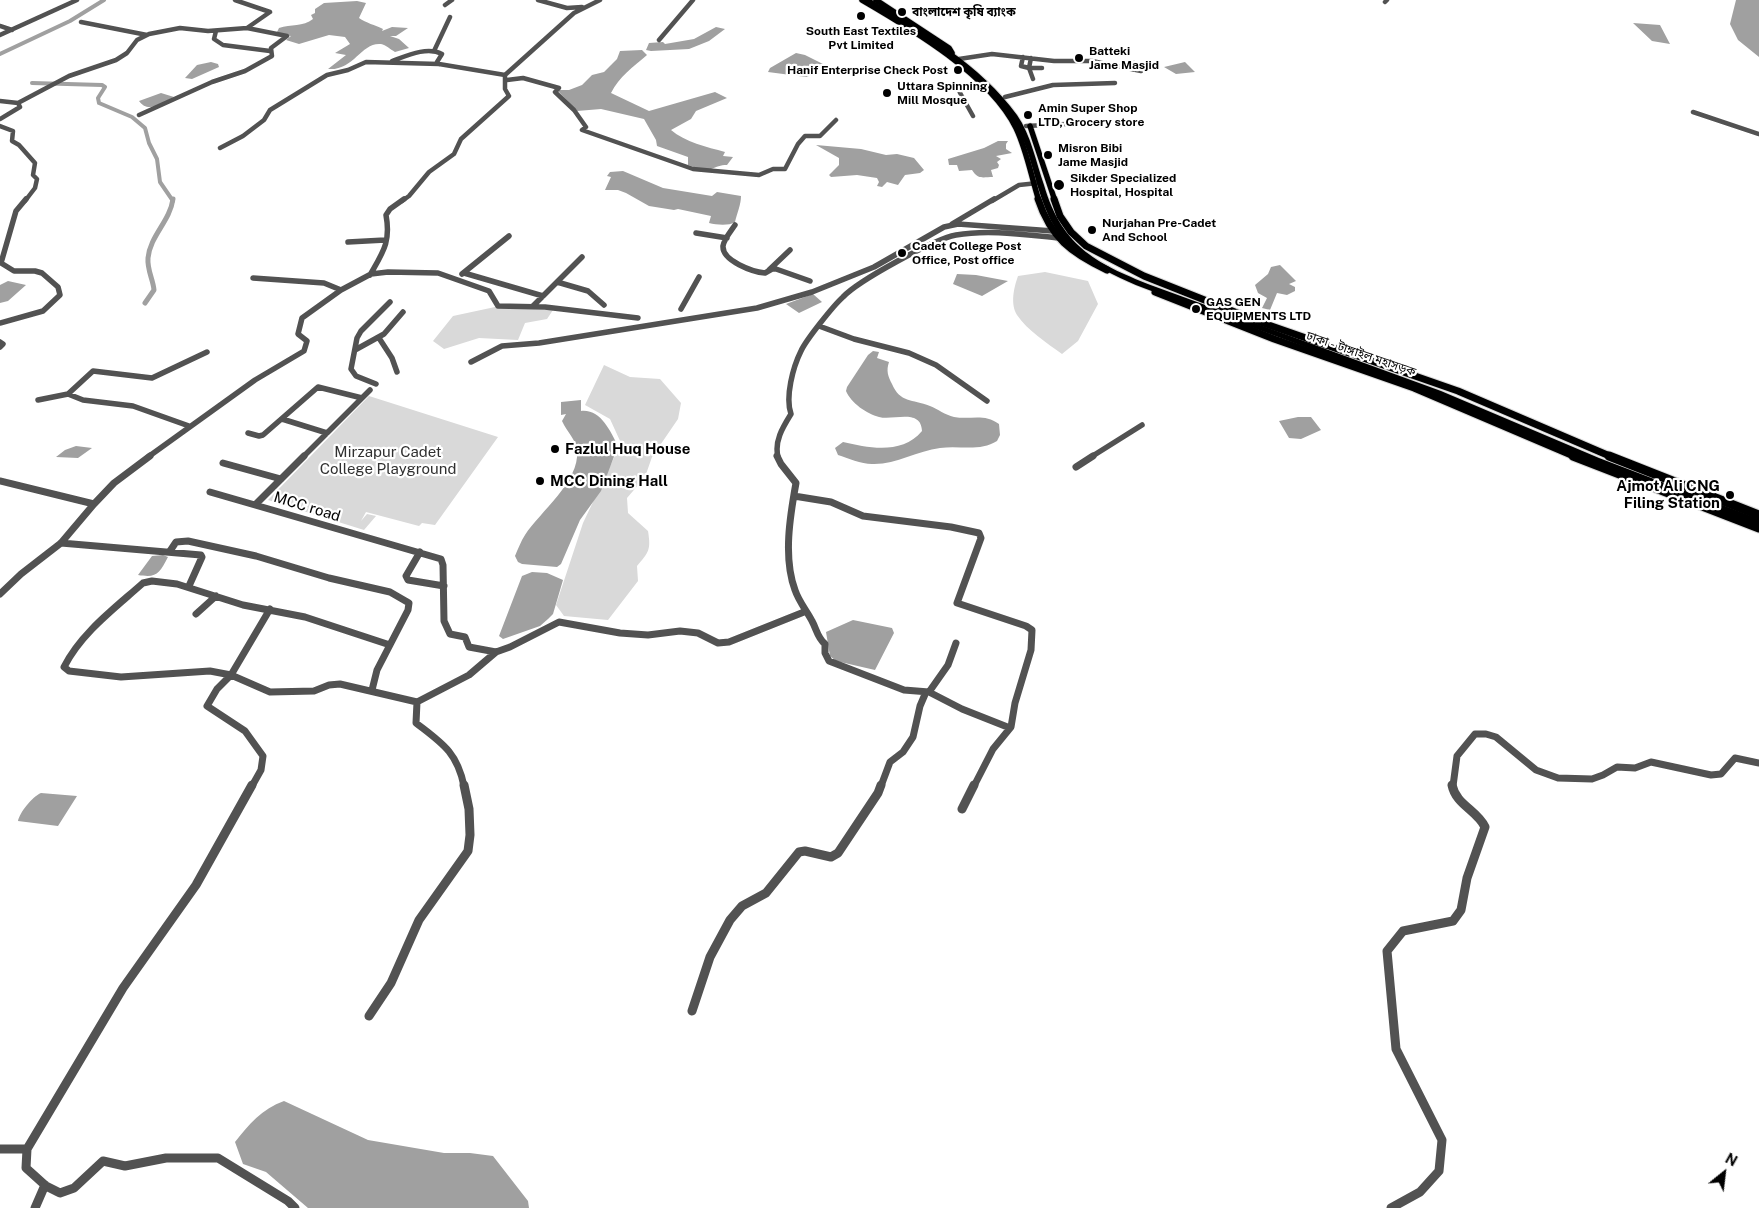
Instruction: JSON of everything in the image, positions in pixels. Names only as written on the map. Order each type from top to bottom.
[{"type":"highway","name":"ঢাকা - টাঙ্গাইল মহাসড়ক","points":[[868,0],[947,53],[960,59],[1005,97],[1028,126],[1051,207],[1058,220],[1077,243],[1096,257],[1169,290],[1281,333],[1461,397],[1758,518]]},
{"type":"highway","name":"ঢাকা - টাঙ্গাইল মহাসড়ক","points":[[872,0],[947,53],[1000,98],[1015,117],[1024,136],[1036,183],[1049,214],[1058,229],[1072,244],[1094,261],[1140,283],[1307,349]]},
{"type":"highway","name":"ঢাকা - টাঙ্গাইল মহাসড়ক","points":[[1662,490],[1758,518]]},
{"type":"main road","points":[[862,0],[947,53],[949,48],[876,0]]},
{"type":"main road","points":[[1036,183],[1044,214],[1053,231],[1074,252],[1093,264],[1138,285],[1414,388],[1759,528]]},
{"type":"street","points":[[0,35],[76,0]]},
{"type":"street","points":[[235,0],[243,1],[270,12],[249,23],[246,26],[248,28]]},
{"type":"street","points":[[445,5],[452,0]]},
{"type":"street","points":[[538,0],[567,8],[585,7]]},
{"type":"street","points":[[370,275],[380,257],[386,240],[389,227],[386,218],[388,211],[409,196],[429,172],[454,154],[461,139],[509,96],[505,89],[506,78],[560,25],[585,7],[600,0]]},
{"type":"street","points":[[658,40],[693,0]]},
{"type":"street","points":[[434,51],[439,37],[448,26],[450,17]]},
{"type":"street","points":[[81,22],[147,35]]},
{"type":"street","points":[[0,26],[12,30]]},
{"type":"street","points":[[0,101],[18,103],[60,80],[116,60],[127,53],[137,40],[147,35],[180,28],[216,31],[248,28],[287,36],[270,51],[223,44],[214,39],[216,31]]},
{"type":"street","points":[[139,115],[212,82],[245,71],[272,56],[273,54],[270,51]]},
{"type":"street","points":[[388,62],[411,54],[434,51],[442,54],[438,62],[439,64]]},
{"type":"street","points":[[960,59],[992,54],[1054,61],[1092,61],[1141,71]]},
{"type":"street","points":[[1023,58],[1021,66],[1042,68]]},
{"type":"street","points":[[1031,58],[1029,68],[1033,79]]},
{"type":"street","points":[[220,148],[243,136],[261,122],[270,110],[278,104],[324,76],[348,70],[366,62],[439,64],[506,78],[523,78],[559,88],[554,92],[579,116],[586,127],[582,130],[693,169],[759,176],[773,169],[785,169],[798,144],[805,136],[820,136],[836,120]]},
{"type":"street","points":[[1126,68],[1134,63]]},
{"type":"street","points":[[973,116],[959,92],[962,87],[982,83]]},
{"type":"street","points":[[1005,97],[1053,85],[1115,83]]},
{"type":"street","points":[[0,119],[20,107],[18,103]]},
{"type":"street","points":[[1693,112],[1759,134]]},
{"type":"street","points":[[1028,126],[1066,124]]},
{"type":"street","points":[[0,126],[13,131],[12,141],[19,145],[35,163],[33,175],[37,179],[35,188],[16,211],[1,263],[20,273],[35,271],[40,273],[60,290],[60,295],[55,301],[42,311],[0,323]]},
{"type":"street","points":[[950,226],[1019,185],[1036,183]]},
{"type":"street","points":[[471,362],[502,346],[539,343],[757,308],[812,292],[874,267],[944,227],[974,224],[1053,231]]},
{"type":"street","points":[[735,225],[726,238],[723,252],[725,257],[746,267],[765,273],[790,250]]},
{"type":"street","points":[[696,233],[726,238]]},
{"type":"street","points":[[1010,728],[962,710],[928,692],[904,690],[829,661],[825,653],[824,644],[816,637],[811,619],[804,612],[794,588],[788,564],[796,483],[778,460],[778,443],[781,428],[791,414],[789,408],[792,374],[801,350],[843,296],[936,242],[962,234],[999,233],[1059,238]]},
{"type":"street","points":[[456,279],[510,236]]},
{"type":"street","points":[[348,242],[386,240]]},
{"type":"street","points":[[533,306],[582,257]]},
{"type":"street","points":[[769,270],[780,271],[810,281]]},
{"type":"street","points":[[0,594],[21,574],[61,543],[114,483],[189,426],[255,380],[304,351],[307,346],[306,341],[298,334],[302,318],[341,290],[370,275],[388,272],[438,273],[489,292],[498,306],[533,306],[638,318]]},
{"type":"street","points":[[464,272],[543,296]]},
{"type":"street","points":[[681,309],[699,277]]},
{"type":"street","points":[[253,278],[324,283],[341,290]]},
{"type":"street","points":[[557,282],[588,291],[604,305]]},
{"type":"street","points":[[376,384],[356,376],[351,369],[357,338],[361,331],[390,302]]},
{"type":"street","points":[[355,350],[379,338],[403,312]]},
{"type":"street","points":[[819,326],[854,339],[909,353],[936,365],[987,401]]},
{"type":"street","points":[[379,338],[392,358],[397,372]]},
{"type":"street","points":[[0,342],[3,344],[0,347]]},
{"type":"street","points":[[38,400],[68,394],[95,371],[123,376],[152,378],[207,352]]},
{"type":"street","points":[[248,433],[261,436],[318,387],[362,398]]},
{"type":"street","name":"MCC road","points":[[370,390],[255,505],[437,558],[443,562],[444,586]]},
{"type":"street","points":[[68,394],[72,397],[93,401],[135,406],[189,426]]},
{"type":"street","points":[[282,419],[327,434]]},
{"type":"street","points":[[1076,467],[1142,426]]},
{"type":"street","points":[[224,463],[281,480]]},
{"type":"street","points":[[0,481],[94,504]]},
{"type":"street","points":[[210,492],[255,505]]},
{"type":"street","points":[[794,496],[831,502],[863,516],[951,527],[981,535],[957,603],[1026,626],[1032,630],[1031,650],[1015,703],[1010,728],[993,749],[962,809]]},
{"type":"street","points":[[170,551],[176,542],[188,540],[256,556],[329,578],[398,595],[410,603],[377,670],[372,690]]},
{"type":"street","points":[[61,543],[150,552],[170,551],[202,556],[189,586]]},
{"type":"street","points":[[420,552],[406,576],[408,580],[444,586],[444,624],[449,633],[465,637],[469,647],[496,652]]},
{"type":"street","points":[[390,645],[314,619],[243,605],[189,586],[150,580],[143,583],[92,630],[66,660],[64,667],[69,670],[120,677],[210,672],[231,675],[270,692],[314,691],[329,685],[340,684],[417,702],[469,676],[496,652],[510,648],[558,622],[620,634],[648,635],[680,631],[698,633],[718,643],[729,642],[804,612]]},
{"type":"street","points":[[196,614],[216,596]]},
{"type":"street","points":[[270,609],[231,675],[217,689],[207,706],[245,731],[263,756],[261,770],[196,885],[123,988],[27,1149],[26,1168],[54,1191],[69,1191],[103,1161],[126,1166],[152,1160],[218,1158],[288,1201],[295,1208]]},
{"type":"street","points":[[692,1011],[707,959],[718,938],[740,908],[747,902],[761,898],[798,852],[805,851],[831,857],[838,853],[878,793],[890,762],[902,752],[913,737],[920,706],[948,665],[956,643]]},
{"type":"street","points":[[369,1016],[391,983],[419,920],[468,851],[470,835],[469,809],[462,775],[448,748],[434,735],[423,730],[416,723],[417,702]]},
{"type":"street","points":[[1391,1208],[1420,1192],[1439,1170],[1442,1140],[1396,1049],[1387,951],[1403,931],[1453,921],[1461,910],[1467,878],[1485,827],[1482,821],[1454,796],[1452,783],[1457,756],[1475,734],[1486,733],[1494,736],[1535,770],[1564,778],[1596,778],[1606,775],[1614,768],[1623,766],[1635,768],[1649,762],[1711,775],[1721,774],[1735,758],[1759,763]]},
{"type":"street","points":[[0,1150],[27,1149]]},
{"type":"street","points":[[35,1208],[40,1201],[45,1185]]},
{"type":"green space","points":[[1045,272],[1088,281],[1098,304],[1078,341],[1062,354],[1026,326],[1015,311],[1013,301],[1018,276]]},
{"type":"green space","points":[[495,307],[553,310],[547,319],[525,323],[518,340],[479,338],[444,349],[433,341],[453,316]]},
{"type":"green space","points":[[604,365],[630,377],[660,379],[681,403],[678,419],[652,457],[645,477],[627,498],[628,513],[648,531],[649,547],[647,554],[637,566],[638,581],[608,620],[564,616],[556,605],[583,523],[621,443],[610,419],[585,405]]},
{"type":"green space","name":"Mirzapur Cadet College Playground","points":[[369,396],[498,437],[435,525],[422,523],[419,526],[366,512],[361,521],[367,514],[376,516],[364,530],[268,500]]},
{"type":"shaded area","points":[[1736,0],[1759,0],[1759,57],[1738,40],[1730,24]]},
{"type":"shaded area","points":[[357,1],[366,3],[359,18],[383,29],[382,31],[392,27],[408,28],[396,36],[390,36],[399,39],[409,48],[395,52],[381,44],[374,45],[368,47],[344,66],[328,69],[346,55],[335,53],[350,44],[345,37],[329,35],[299,44],[286,40],[291,36],[276,34],[279,28],[309,22],[313,19],[311,15],[315,13],[315,9],[324,3]]},
{"type":"shaded area","points":[[1633,23],[1660,25],[1670,44],[1652,41]]},
{"type":"shaded area","points":[[716,27],[725,29],[709,41],[689,49],[646,50],[649,43],[663,42],[665,44],[694,39]]},
{"type":"shaded area","points":[[642,50],[647,55],[622,77],[611,93],[649,111],[715,92],[727,98],[696,111],[691,119],[671,130],[689,141],[725,152],[723,156],[733,157],[727,165],[705,170],[688,165],[688,157],[657,146],[656,140],[644,119],[601,109],[577,111],[557,90],[569,90],[582,85],[592,75],[604,72],[617,59],[620,51]]},
{"type":"shaded area","points":[[796,53],[805,55],[823,64],[817,65],[818,73],[806,77],[768,72],[770,68]]},
{"type":"shaded area","points":[[211,62],[218,64],[219,67],[192,79],[185,78],[197,65]]},
{"type":"shaded area","points":[[1185,62],[1195,72],[1176,74],[1164,67]]},
{"type":"shaded area","points":[[161,93],[174,97],[151,107],[143,105],[139,101]]},
{"type":"shaded area","points":[[998,141],[1008,141],[1006,149],[1012,153],[996,156],[1001,159],[997,162],[998,168],[991,170],[993,177],[979,177],[972,170],[959,171],[957,165],[949,165],[948,159],[984,148]]},
{"type":"shaded area","points":[[816,145],[861,149],[886,155],[897,154],[914,158],[924,170],[920,173],[905,175],[898,185],[887,182],[882,187],[877,186],[879,182],[877,178],[857,175],[831,177],[829,175],[839,165],[839,158]]},
{"type":"shaded area","points":[[623,171],[663,188],[712,196],[717,192],[741,196],[735,222],[723,225],[709,223],[711,216],[678,209],[649,206],[618,190],[605,190],[611,177],[607,176],[610,172]]},
{"type":"shaded area","points":[[1280,265],[1296,281],[1289,284],[1295,287],[1295,291],[1287,295],[1277,293],[1270,310],[1262,308],[1267,298],[1258,293],[1255,285],[1268,274],[1271,267]]},
{"type":"shaded area","points":[[957,274],[976,275],[1008,281],[982,296],[953,284]]},
{"type":"shaded area","points":[[8,281],[26,285],[8,301],[0,303],[0,285]]},
{"type":"shaded area","points":[[813,294],[822,302],[799,313],[786,304]]},
{"type":"shaded area","points":[[873,351],[879,352],[877,358],[889,362],[889,378],[895,390],[907,400],[930,406],[954,417],[983,418],[993,421],[999,424],[1000,435],[997,441],[977,447],[947,447],[931,450],[881,464],[863,463],[838,455],[835,448],[843,442],[874,447],[895,447],[914,439],[922,431],[917,420],[905,417],[885,418],[874,416],[860,407],[848,395],[847,387],[868,355]]},
{"type":"shaded area","points":[[581,400],[581,411],[588,411],[599,417],[618,446],[601,491],[580,520],[561,564],[557,567],[522,564],[518,562],[515,556],[522,540],[566,485],[576,462],[576,447],[562,421],[566,414],[561,415],[561,402]]},
{"type":"shaded area","points":[[1298,417],[1311,417],[1321,430],[1301,439],[1289,438],[1279,421]]},
{"type":"shaded area","points":[[76,446],[92,448],[78,458],[56,457],[65,450]]},
{"type":"shaded area","points":[[163,555],[168,557],[157,574],[149,576],[138,575],[152,556]]},
{"type":"shaded area","points":[[532,572],[547,573],[563,580],[553,614],[540,626],[503,639],[499,636],[522,576]]},
{"type":"shaded area","points":[[853,620],[892,628],[894,633],[875,670],[836,661],[830,656],[826,632]]},
{"type":"shaded area","points":[[41,793],[77,796],[58,826],[18,821],[27,805]]},
{"type":"shaded area","points":[[284,1101],[368,1140],[444,1153],[470,1153],[493,1156],[528,1201],[529,1208],[308,1208],[266,1172],[243,1164],[235,1142],[256,1118],[269,1108]]},
{"type":"waterway","points":[[0,54],[70,21],[104,0]]},
{"type":"waterway","points":[[32,83],[102,85],[105,87],[98,98],[99,103],[132,117],[145,128],[149,143],[157,159],[160,182],[173,200]]},
{"type":"waterway","points":[[145,303],[154,290],[148,267],[150,250],[173,200]]},
{"type":"place","name":"বাংলাদেশ কৃষি ব্যাংক","points":[[902,12]]},
{"type":"place","name":"South East Textiles Pvt Limited","points":[[861,16]]},
{"type":"place","name":"Batteki Jame Masjid","points":[[1079,58]]},
{"type":"place","name":"Hanif Enterprise Check Post","points":[[958,70]]},
{"type":"place","name":"Uttara Spinning Mill Mosque","points":[[887,93]]},
{"type":"place","name":"Amin Super Shop LTD, Grocery store","points":[[1028,115]]},
{"type":"place","name":"Misron Bibi Jame Masjid","points":[[1048,155]]},
{"type":"place","name":"Sikder Specialized Hospital, Hospital","points":[[1059,185]]},
{"type":"place","name":"Nurjahan Pre-Cadet And School","points":[[1092,230]]},
{"type":"place","name":"Cadet College Post Office, Post office","points":[[902,253]]},
{"type":"place","name":"GAS GEN EQUIPMENTS LTD","points":[[1196,309]]},
{"type":"place","name":"Fazlul Huq House","points":[[555,449]]},
{"type":"place","name":"MCC Dining Hall","points":[[540,481]]},
{"type":"place","name":"Ajmot Ali CNG Filing Station","points":[[1730,495]]}]
